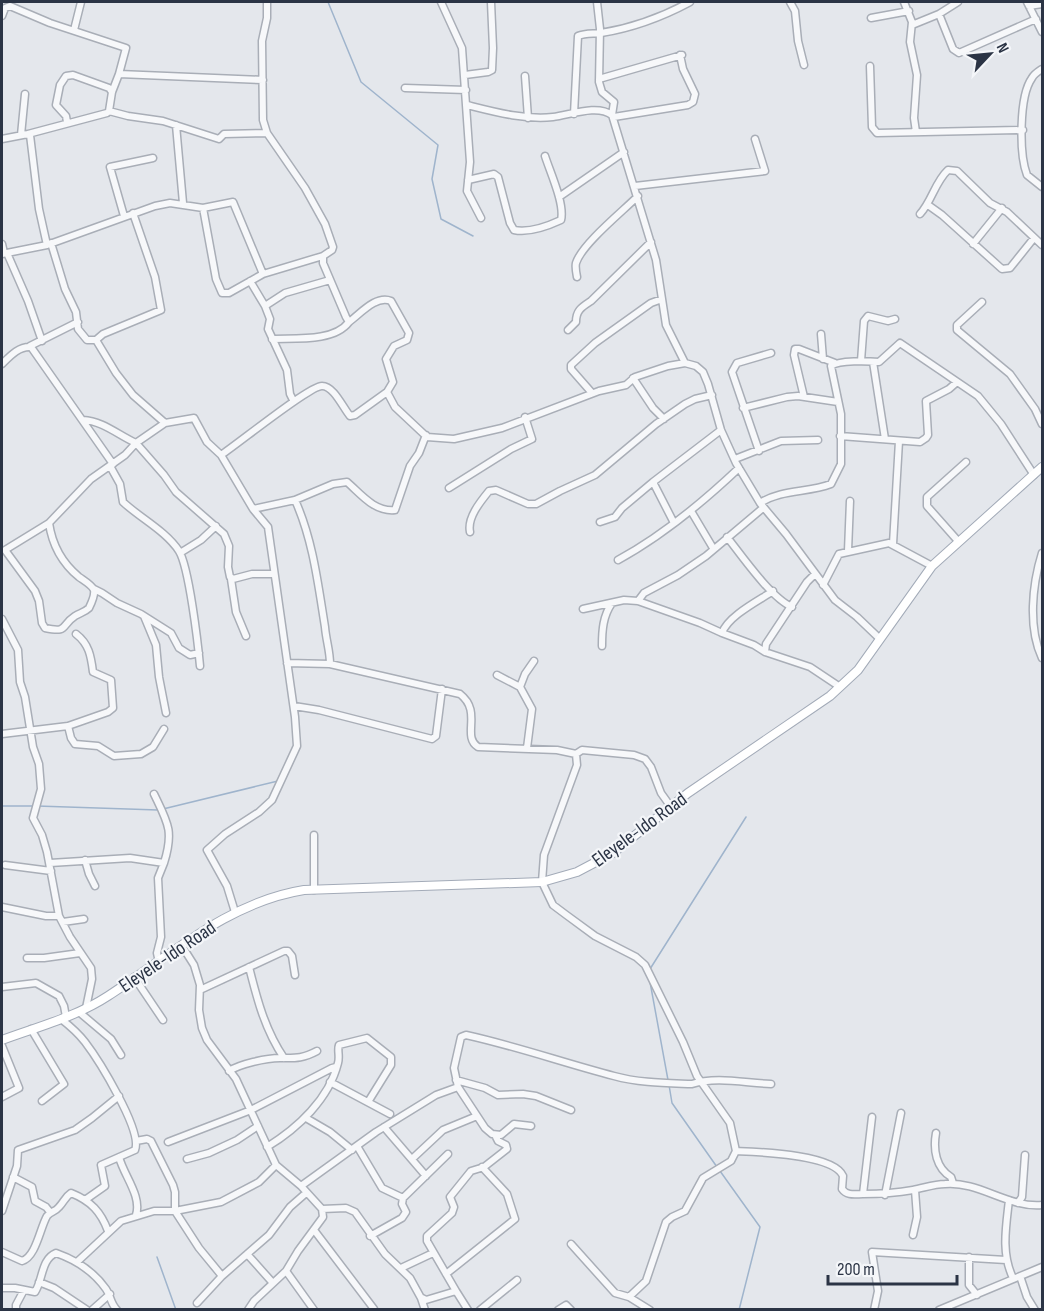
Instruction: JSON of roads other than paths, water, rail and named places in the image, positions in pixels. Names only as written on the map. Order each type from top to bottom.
[{"type":"main road","name":"Eleyele-Ido Road","points":[[2,1040],[83,1010],[235,912],[274,896],[314,890],[542,882],[577,872],[602,860],[671,807],[830,696],[858,670],[932,566],[1042,467]]},
{"type":"street","points":[[74,30],[81,2]]},
{"type":"street","points":[[203,208],[219,289],[222,293],[229,293],[264,274],[323,256],[333,247],[326,224],[305,188],[267,133],[263,120],[262,41],[267,18],[267,2]]},
{"type":"street","points":[[441,2],[462,48],[470,162],[467,191],[481,218]]},
{"type":"street","points":[[465,75],[492,70],[491,2]]},
{"type":"street","points":[[597,2],[601,91],[614,102],[613,116],[658,269],[667,328],[685,363]]},
{"type":"street","points":[[574,114],[577,38],[580,34],[600,33],[657,18],[690,2]]},
{"type":"street","points":[[790,2],[795,12],[798,41],[804,65]]},
{"type":"street","points":[[904,2],[912,25],[910,42],[917,75],[914,118],[916,132]]},
{"type":"street","points":[[912,25],[939,15],[957,2]]},
{"type":"street","points":[[1042,4],[1028,4],[1042,32]]},
{"type":"street","points":[[2,16],[5,8],[10,6],[50,23],[126,48],[112,92],[109,111]]},
{"type":"street","points":[[871,18],[909,11]]},
{"type":"street","points":[[939,15],[953,49],[958,52],[1036,19]]},
{"type":"street","points":[[466,105],[528,118],[598,111],[607,111],[613,116],[688,105],[693,102],[696,94],[683,69],[682,55],[599,79]]},
{"type":"street","points":[[870,66],[873,130],[878,133],[1023,130]]},
{"type":"street","points":[[1042,69],[1031,79],[1024,99],[1022,144],[1027,175],[1042,187]]},
{"type":"street","points":[[119,74],[263,80]]},
{"type":"street","points":[[67,122],[66,116],[56,105],[60,86],[68,75],[109,88],[112,92]]},
{"type":"street","points":[[525,76],[528,118]]},
{"type":"street","points":[[405,88],[466,90]]},
{"type":"street","points":[[21,135],[26,94]]},
{"type":"street","points":[[2,139],[109,111],[176,125],[219,139],[224,134],[267,133]]},
{"type":"street","points":[[176,125],[183,203]]},
{"type":"street","points":[[28,134],[31,139],[39,209],[49,244],[76,312],[82,337],[87,340],[96,340],[103,333],[161,310],[156,277],[133,213]]},
{"type":"street","points":[[635,186],[765,171],[755,139]]},
{"type":"street","points":[[559,197],[624,152]]},
{"type":"street","points":[[468,180],[494,174],[498,177],[510,223],[517,231],[550,225],[561,220],[562,216],[559,197],[545,156]]},
{"type":"street","points":[[124,216],[110,167],[153,158]]},
{"type":"street","points":[[920,214],[928,205],[942,175],[954,170],[990,203],[1002,208],[1042,245]]},
{"type":"street","points":[[577,277],[575,266],[583,252],[638,196]]},
{"type":"street","points":[[4,253],[49,244],[124,216],[170,203],[183,203],[203,208],[231,202],[234,203],[264,274]]},
{"type":"street","points":[[928,205],[1002,269],[1010,268],[1034,238]]},
{"type":"street","points":[[974,244],[1002,208]]},
{"type":"street","points":[[568,330],[576,322],[576,315],[580,308],[591,301],[651,242]]},
{"type":"street","points":[[2,243],[4,253],[28,301],[42,341]]},
{"type":"street","points":[[323,256],[322,262],[349,322]]},
{"type":"street","points":[[265,306],[285,293],[330,280]]},
{"type":"street","points":[[250,281],[270,319],[268,329],[287,370],[293,400]]},
{"type":"street","points":[[221,455],[262,426],[293,400],[322,386],[336,396],[348,415],[352,416],[387,392],[393,382],[386,358],[394,346],[406,340],[409,333],[391,301],[379,299],[342,330],[320,336],[272,339]]},
{"type":"street","points":[[592,393],[571,369],[571,365],[595,343],[651,303],[662,299]]},
{"type":"street","points":[[982,302],[957,326],[957,330],[1010,374],[1035,409],[1042,424]]},
{"type":"street","points":[[861,361],[864,321],[868,316],[888,321],[895,319]]},
{"type":"street","points":[[2,364],[16,351],[42,341],[78,322]]},
{"type":"street","points":[[821,334],[823,359]]},
{"type":"street","points":[[96,340],[116,373],[133,394],[165,423]]},
{"type":"street","points":[[804,397],[794,351],[798,349],[835,363],[873,362],[880,361],[897,345],[903,344],[978,396],[1001,424],[1034,475]]},
{"type":"street","points":[[30,346],[83,420],[111,465],[120,484],[123,502],[158,530],[180,553],[190,596],[200,666]]},
{"type":"street","points":[[759,451],[733,379],[732,368],[737,363],[771,352]]},
{"type":"street","points":[[873,362],[885,439]]},
{"type":"street","points":[[387,392],[395,406],[426,435],[454,439],[502,428],[525,417],[592,393],[626,385],[633,378],[668,366],[685,363],[696,366],[703,372],[712,395],[721,430],[739,468],[761,505],[786,534],[835,600],[880,639]]},
{"type":"street","points":[[638,601],[644,593],[687,569],[727,537],[768,498],[831,484],[840,464],[841,414],[831,369],[835,363]]},
{"type":"street","points":[[633,378],[653,408],[664,419]]},
{"type":"street","points":[[840,436],[920,442],[926,438],[928,430],[926,401],[957,382]]},
{"type":"street","points":[[470,532],[471,519],[489,491],[496,490],[528,504],[536,504],[595,475],[691,400],[712,395]]},
{"type":"street","points":[[743,408],[779,398],[804,397],[838,402]]},
{"type":"street","points":[[448,488],[511,449],[532,439],[525,417]]},
{"type":"street","points":[[94,589],[87,610],[75,616],[61,630],[45,628],[35,591],[3,549],[49,523],[91,479],[165,423],[194,418],[207,442],[221,455],[253,509],[268,527],[294,706],[297,746],[269,804],[225,834],[207,850],[227,886],[235,912]]},
{"type":"street","points":[[83,420],[96,420],[136,443],[176,492],[216,526],[226,538],[228,567],[236,612],[246,636]]},
{"type":"street","points":[[600,522],[612,520],[653,482],[721,430]]},
{"type":"street","points":[[253,509],[295,500],[333,484],[347,482],[364,500],[385,509],[395,510],[410,466],[419,453],[426,435]]},
{"type":"street","points":[[735,459],[781,441],[818,440]]},
{"type":"street","points":[[893,543],[899,441]]},
{"type":"street","points":[[958,541],[927,506],[927,497],[966,462]]},
{"type":"street","points":[[618,560],[691,511],[739,468]]},
{"type":"street","points":[[653,482],[674,523]]},
{"type":"street","points":[[295,500],[316,565],[325,631],[330,650],[330,664]]},
{"type":"street","points":[[849,551],[850,501]]},
{"type":"street","points":[[691,511],[713,548]]},
{"type":"street","points":[[49,523],[51,538],[72,571],[94,589],[171,633],[179,648],[190,655],[199,653]]},
{"type":"street","points":[[180,553],[198,542],[216,526]]},
{"type":"street","points":[[727,537],[767,587],[792,607]]},
{"type":"street","points":[[823,585],[838,556],[883,543],[893,543],[932,566]]},
{"type":"street","points":[[1042,553],[1036,575],[1034,609],[1035,640],[1042,658]]},
{"type":"street","points":[[231,579],[252,574],[274,574]]},
{"type":"street","points":[[765,652],[766,644],[807,582],[815,574]]},
{"type":"street","points":[[722,633],[725,626],[737,615],[773,591]]},
{"type":"street","points":[[583,609],[624,600],[638,601],[700,623],[754,645],[765,652],[810,667],[840,687]]},
{"type":"street","points":[[602,646],[605,614],[613,603]]},
{"type":"street","points":[[144,616],[156,645],[166,713]]},
{"type":"street","points":[[2,619],[18,650],[20,682],[41,781],[39,799],[33,818],[42,836],[50,862],[61,919],[80,953],[89,964],[92,973],[83,1010],[122,1055]]},
{"type":"street","points":[[2,734],[68,726],[108,712],[113,708],[111,680],[93,672],[90,652],[85,641],[76,634]]},
{"type":"street","points":[[520,687],[534,661]]},
{"type":"street","points":[[287,663],[330,664],[460,694],[468,701],[472,715],[471,738],[475,745],[483,748],[526,748],[576,754],[582,750],[634,755],[645,759],[671,807]]},
{"type":"street","points":[[497,675],[520,687],[532,709],[526,748]]},
{"type":"street","points":[[294,706],[319,710],[432,739],[436,735],[442,689]]},
{"type":"street","points":[[68,726],[75,744],[98,746],[114,756],[141,754],[148,751],[164,729]]},
{"type":"street","points":[[576,754],[577,765],[544,855],[542,882],[554,904],[565,914],[595,936],[636,957],[645,965],[700,1081],[729,1123],[736,1152],[731,1161],[703,1178],[686,1210],[667,1221],[646,1281],[629,1297]]},
{"type":"street","points":[[154,794],[167,819],[171,842],[158,878],[161,937],[157,953],[159,962]]},
{"type":"street","points":[[314,835],[314,890]]},
{"type":"street","points":[[50,862],[130,858],[164,863]]},
{"type":"street","points":[[86,860],[94,886]]},
{"type":"street","points":[[5,865],[51,872]]},
{"type":"street","points":[[2,907],[61,919],[84,919]]},
{"type":"street","points":[[182,946],[194,965],[200,985],[199,1010],[203,1031],[213,1051],[236,1079],[276,1165],[301,1186],[322,1209],[323,1217],[286,1271],[272,1282],[248,1310]]},
{"type":"street","points":[[200,990],[288,951],[292,956],[295,975]]},
{"type":"street","points":[[27,958],[80,953]]},
{"type":"street","points":[[249,967],[261,1012],[284,1058]]},
{"type":"street","points":[[134,977],[163,1020]]},
{"type":"street","points":[[2,987],[36,983],[59,996],[64,1006],[64,1018],[84,1041],[130,1119],[136,1141],[135,1150],[100,1167],[105,1186],[84,1200]]},
{"type":"street","points":[[31,1029],[64,1084],[42,1101]]},
{"type":"street","points":[[468,1310],[433,1253],[427,1241],[428,1235],[452,1213],[454,1207],[450,1197],[473,1170],[482,1167],[507,1149],[506,1145],[484,1128],[457,1083],[454,1068],[461,1037],[466,1035],[615,1077],[641,1081],[689,1084],[700,1081],[771,1084]]},
{"type":"street","points":[[267,1147],[306,1118],[330,1082],[336,1068],[339,1045],[362,1039],[370,1040],[391,1057],[391,1065],[368,1102]]},
{"type":"street","points":[[2,1046],[19,1088],[2,1097]]},
{"type":"street","points":[[229,1071],[240,1064],[284,1058],[298,1059],[317,1051]]},
{"type":"street","points":[[168,1142],[251,1110],[336,1068]]},
{"type":"street","points":[[330,1082],[390,1114]]},
{"type":"street","points":[[301,1186],[384,1127],[457,1083],[486,1089],[498,1095],[536,1096],[571,1110]]},
{"type":"street","points":[[2,1210],[13,1178],[19,1149],[75,1130],[118,1096]]},
{"type":"street","points":[[885,1195],[901,1113]]},
{"type":"street","points":[[412,1159],[443,1130],[477,1116]]},
{"type":"street","points":[[863,1194],[872,1117]]},
{"type":"street","points":[[306,1118],[355,1148],[382,1188],[403,1198]]},
{"type":"street","points":[[495,1135],[501,1135],[514,1124],[531,1126]]},
{"type":"street","points":[[187,1159],[209,1153],[237,1140],[258,1126]]},
{"type":"street","points":[[384,1127],[426,1176]]},
{"type":"street","points":[[936,1133],[934,1145],[938,1162],[944,1173],[951,1177],[953,1184]]},
{"type":"street","points":[[136,1141],[147,1139],[151,1141],[175,1192],[175,1211],[199,1248],[222,1276]]},
{"type":"street","points":[[736,1152],[784,1153],[810,1158],[841,1171],[844,1193],[885,1195],[939,1184],[953,1184],[1018,1203],[1042,1204]]},
{"type":"street","points":[[403,1198],[448,1154]]},
{"type":"street","points":[[1018,1203],[1022,1197],[1026,1155]]},
{"type":"street","points":[[119,1157],[138,1204],[136,1215]]},
{"type":"street","points":[[77,1262],[118,1223],[136,1215],[154,1211],[175,1211],[221,1202],[259,1182],[276,1165]]},
{"type":"street","points":[[446,1274],[515,1219],[507,1194],[482,1167]]},
{"type":"street","points":[[13,1178],[32,1187],[36,1202],[50,1212]]},
{"type":"street","points":[[913,1235],[917,1217],[915,1190]]},
{"type":"street","points":[[2,1252],[22,1261],[27,1259],[50,1212],[60,1207],[71,1193],[96,1207],[108,1231]]},
{"type":"street","points":[[197,1302],[222,1276],[269,1235],[290,1207],[306,1193]]},
{"type":"street","points":[[370,1236],[405,1214],[403,1198]]},
{"type":"street","points":[[1009,1200],[1005,1243],[1006,1260],[1013,1278]]},
{"type":"street","points":[[322,1209],[350,1209],[355,1212],[370,1236],[410,1278],[421,1298],[424,1310]]},
{"type":"street","points":[[104,1220],[118,1223]]},
{"type":"street","points":[[314,1230],[374,1309]]},
{"type":"street","points":[[571,1244],[615,1293],[629,1297],[650,1310]]},
{"type":"street","points":[[874,1310],[878,1291],[872,1252],[1006,1260]]},
{"type":"street","points":[[401,1268],[433,1253]]},
{"type":"street","points":[[2,1288],[35,1292],[45,1265],[54,1254],[77,1262],[92,1273],[110,1294],[110,1302],[117,1310]]},
{"type":"street","points":[[247,1254],[272,1282]]},
{"type":"street","points":[[969,1257],[969,1285],[977,1295]]},
{"type":"street","points":[[940,1309],[1042,1267]]},
{"type":"street","points":[[286,1271],[311,1308]]},
{"type":"street","points":[[1020,1276],[1027,1297],[1035,1310]]},
{"type":"street","points":[[480,1310],[517,1280]]},
{"type":"street","points":[[39,1282],[54,1288],[87,1310]]},
{"type":"street","points":[[16,1310],[16,1305],[24,1290]]},
{"type":"street","points":[[421,1298],[426,1300],[456,1291]]},
{"type":"street","points":[[92,1310],[110,1294]]},
{"type":"street","points":[[558,1310],[566,1305],[571,1310]]},
{"type":"waterway","points":[[328,2],[361,82],[438,145],[432,179],[441,219],[473,236]]},
{"type":"waterway","points":[[163,809],[278,781]]},
{"type":"waterway","points":[[2,806],[32,806]]},
{"type":"waterway","points":[[37,806],[158,810]]},
{"type":"waterway","points":[[650,969],[746,817]]},
{"type":"waterway","points":[[650,982],[668,1080]]},
{"type":"waterway","points":[[669,1085],[672,1103],[717,1167]]},
{"type":"waterway","points":[[720,1171],[760,1227],[739,1310]]},
{"type":"waterway","points":[[157,1257],[176,1310]]}]
